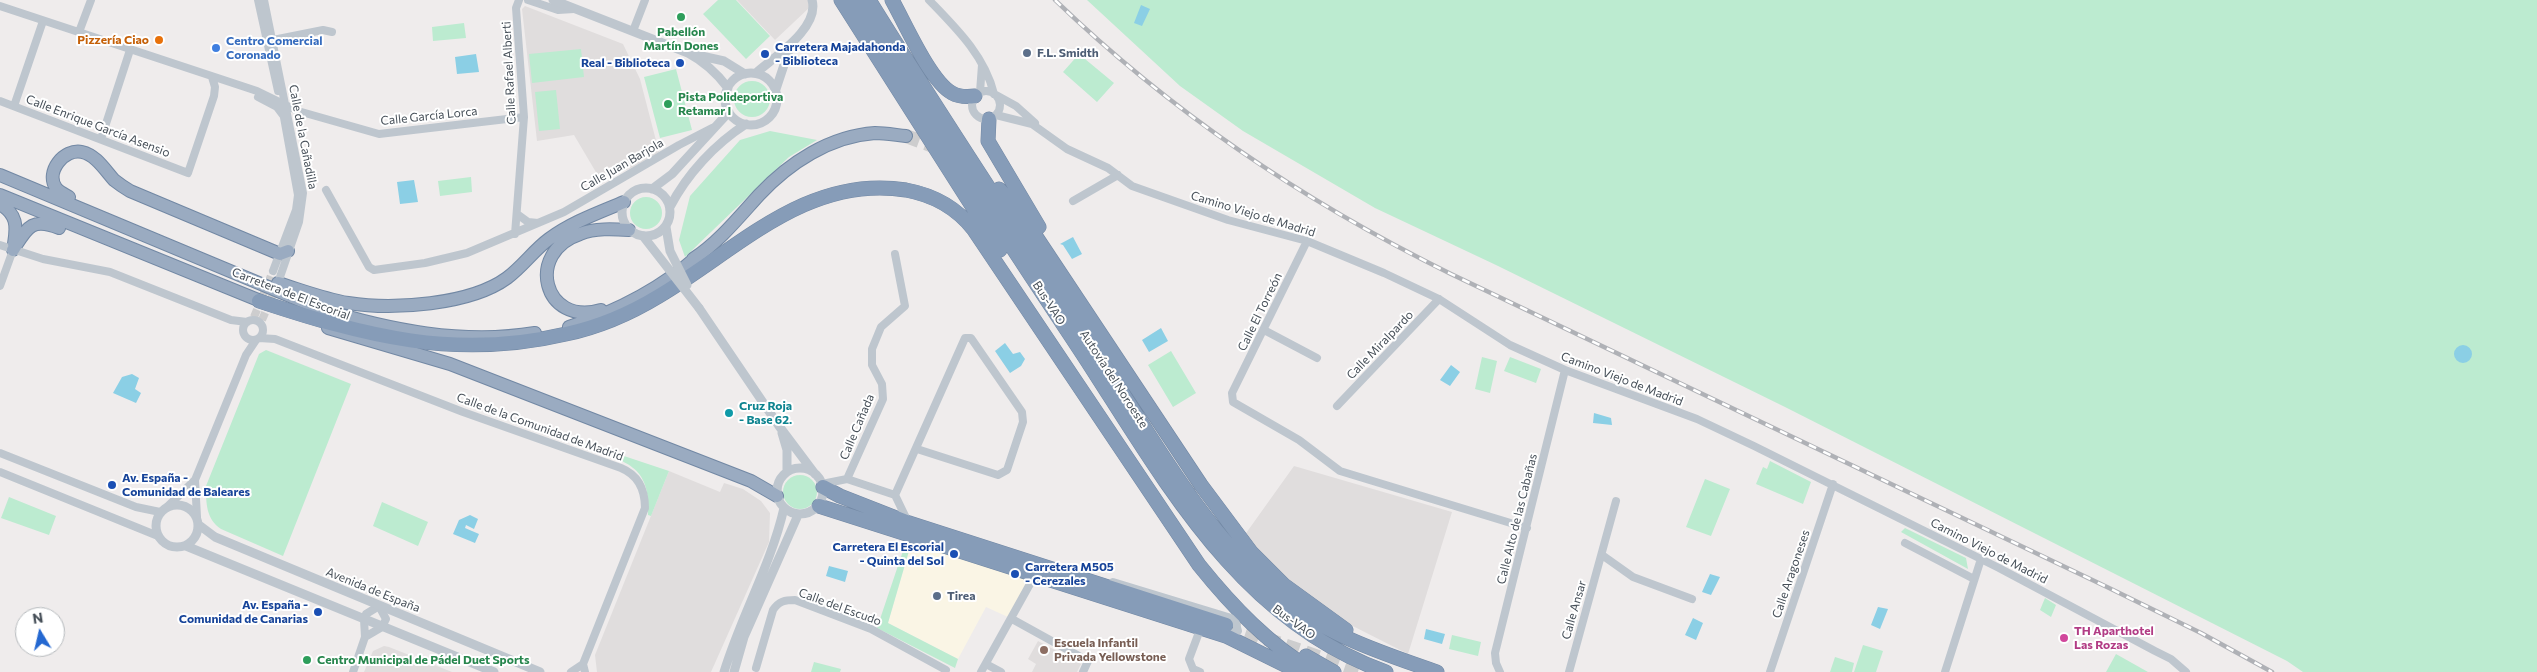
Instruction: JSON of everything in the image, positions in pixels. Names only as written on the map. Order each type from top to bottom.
[{"type":"highway","name":"Autovía del Noroeste","points":[[841,0],[962,193],[1147,474],[1215,571],[1257,617],[1286,642],[1334,672]]},
{"type":"highway","name":"Bus-VAO","points":[[855,0],[1055,313],[1167,483],[1220,554],[1265,601],[1296,626],[1347,656],[1386,672]]},
{"type":"highway","name":"Autovía del Noroeste","points":[[869,0],[982,180],[1196,505],[1238,556],[1275,593],[1319,625],[1354,643],[1437,672]]},
{"type":"highway","points":[[892,0],[926,62],[940,83],[953,94],[977,94]]},
{"type":"highway","points":[[992,117],[988,141],[1024,199],[1069,285]]},
{"type":"highway","points":[[629,230],[600,230],[580,234],[564,242],[553,252],[547,266],[546,280],[551,294],[561,305],[573,312],[591,313],[610,307],[654,284],[699,255],[773,182],[792,166],[817,150],[843,139],[876,133],[906,136]]},
{"type":"highway","points":[[80,207],[56,188],[53,175],[57,162],[67,154],[81,151],[94,158],[116,182],[130,191],[284,252]]},
{"type":"highway","name":"Carretera de El Escorial","points":[[0,175],[321,309],[359,321],[398,330],[485,336],[524,335],[566,328],[589,321],[657,288],[699,255]]},
{"type":"highway","points":[[259,301],[327,324],[402,341],[486,346],[524,343],[592,327],[638,308],[661,295],[756,230],[811,201],[850,190],[884,187],[928,196],[960,214],[978,236],[1199,565],[1262,634],[1315,672]]},
{"type":"highway","points":[[999,188],[1017,208],[1201,485],[1251,552],[1284,585],[1349,632],[1354,643]]},
{"type":"highway","name":"Carretera de El Escorial","points":[[0,195],[326,328],[450,364],[751,480],[777,496]]},
{"type":"highway","points":[[207,261],[325,298],[349,303],[420,304],[464,297],[485,290],[506,279],[547,240],[569,225],[624,202]]},
{"type":"highway","points":[[0,204],[10,211],[16,220],[17,230],[14,250]]},
{"type":"highway","points":[[14,250],[26,230],[36,223],[44,222],[148,262],[198,276]]},
{"type":"highway","points":[[823,486],[840,496],[909,523],[998,551],[1226,630],[1300,672]]},
{"type":"highway","points":[[818,506],[1200,628],[1226,630]]},
{"type":"highway","points":[[979,556],[1052,570]]},
{"type":"street","points":[[3,7],[10,0]]},
{"type":"street","points":[[79,32],[91,0]]},
{"type":"street","name":"Calle de la Cañadilla","points":[[258,0],[303,194],[300,215],[284,252]]},
{"type":"street","name":"Calle de la Cañadilla","points":[[264,0],[273,40],[298,195],[296,210],[277,274]]},
{"type":"street","name":"Calle Rafael Alberti","points":[[515,234],[524,117],[516,8],[519,0]]},
{"type":"street","points":[[528,0],[558,10],[579,9]]},
{"type":"street","points":[[553,0],[688,53],[704,62],[728,88]]},
{"type":"street","points":[[568,0],[579,9]]},
{"type":"street","points":[[633,31],[645,0]]},
{"type":"street","points":[[776,89],[766,77],[756,73],[745,74],[732,81],[728,88],[725,96],[729,112],[734,118],[746,124],[756,125],[772,115],[776,107],[776,89],[792,44],[812,15],[812,0]]},
{"type":"street","points":[[929,0],[965,39],[982,65],[989,76],[1000,105],[992,117],[979,118],[972,111],[971,106],[977,94],[982,65]]},
{"type":"street","name":"Calle García Lorca","points":[[3,7],[379,134],[524,117]]},
{"type":"street","points":[[14,106],[43,21]]},
{"type":"street","points":[[273,40],[323,30],[332,32]]},
{"type":"street","points":[[756,73],[792,44]]},
{"type":"street","points":[[101,139],[130,50]]},
{"type":"street","points":[[688,53],[724,61],[745,74]]},
{"type":"street","points":[[212,77],[215,87],[214,96]]},
{"type":"street","points":[[214,96],[224,86],[268,101],[284,115]]},
{"type":"street","points":[[977,94],[988,91],[995,95]]},
{"type":"street","name":"Camino Viejo de Madrid","points":[[995,95],[1016,106],[1042,130],[1067,149],[1097,161],[1132,186],[1228,220],[1307,241],[1384,273],[1439,299],[1510,345],[1565,370],[1697,419],[1833,484],[1981,559],[2186,672]]},
{"type":"street","name":"Calle Enrique García Asensio","points":[[0,101],[188,173],[214,96]]},
{"type":"street","points":[[652,189],[672,174],[729,112]]},
{"type":"street","name":"Camino Viejo de Madrid","points":[[992,117],[1025,120],[1042,130]]},
{"type":"street","points":[[670,207],[662,194],[652,189],[639,189],[628,196],[624,202],[622,214],[629,230],[643,236],[655,235],[666,227],[670,218],[670,207],[682,184],[726,137],[746,124]]},
{"type":"street","name":"Calle Juan Barjola","points":[[374,270],[425,263],[467,254],[515,234],[564,212],[679,145],[716,126]]},
{"type":"street","points":[[1073,201],[1118,175]]},
{"type":"street","name":"Calle de la Cañadilla","points":[[326,190],[351,237],[369,267],[374,270]]},
{"type":"street","points":[[518,214],[528,222],[538,223]]},
{"type":"street","points":[[666,227],[670,252],[699,308]]},
{"type":"street","points":[[643,236],[699,308],[779,426],[815,474],[823,486],[822,500],[813,511],[798,515],[784,508],[777,496],[779,481],[787,472],[798,468],[815,474]]},
{"type":"street","name":"Calle El Torreón","points":[[1307,241],[1232,393],[1232,399],[1235,404],[1299,440],[1340,471],[1527,528]]},
{"type":"street","points":[[0,245],[43,259],[110,272],[230,320],[251,320],[245,335],[246,355]]},
{"type":"street","points":[[0,286],[14,250]]},
{"type":"street","name":"Calle Cañada","points":[[823,486],[847,479],[883,399],[882,384],[872,365],[872,349],[881,327],[905,306],[895,254]]},
{"type":"street","name":"Calle Miralpardo","points":[[1337,406],[1439,299]]},
{"type":"street","points":[[230,320],[245,335]]},
{"type":"street","name":"Calle de la Comunidad de Madrid","points":[[251,320],[262,325],[275,339]]},
{"type":"street","points":[[158,536],[156,520],[195,480],[246,355],[258,339],[262,325]]},
{"type":"street","points":[[1264,330],[1317,358]]},
{"type":"street","name":"Calle de la Comunidad de Madrid","points":[[245,335],[258,339],[275,339],[463,412],[621,468],[636,480],[644,496],[645,508],[642,520],[584,668],[571,672]]},
{"type":"street","points":[[895,495],[965,338],[971,338],[1022,412],[1023,422],[1008,470],[998,475],[917,449]]},
{"type":"street","name":"Calle Alto de las Cabañas","points":[[1500,672],[1496,663],[1495,653],[1565,370]]},
{"type":"street","points":[[779,426],[787,450],[787,472]]},
{"type":"street","points":[[0,453],[136,508],[164,510],[184,506],[198,521]]},
{"type":"street","points":[[0,472],[158,536],[170,546],[186,546],[494,672]]},
{"type":"street","points":[[847,479],[895,495],[909,523]]},
{"type":"street","points":[[186,546],[198,534],[195,480]]},
{"type":"street","name":"Calle Aragoneses","points":[[1770,672],[1833,484]]},
{"type":"street","name":"Calle Ansar","points":[[1569,672],[1616,500]]},
{"type":"street","points":[[724,672],[735,636],[778,536],[784,508]]},
{"type":"street","points":[[734,672],[744,637],[798,515]]},
{"type":"street","name":"Avenida de España","points":[[198,521],[215,537],[540,672]]},
{"type":"street","points":[[1905,543],[1974,579]]},
{"type":"street","points":[[998,551],[1040,560],[1236,620],[1238,631],[1226,630]]},
{"type":"street","points":[[1602,555],[1633,576],[1692,598]]},
{"type":"street","points":[[1945,672],[1981,559]]},
{"type":"street","points":[[981,672],[1035,575]]},
{"type":"street","name":"Calle del Escudo","points":[[756,668],[773,610],[778,604],[786,600],[795,600],[872,629],[945,671]]},
{"type":"street","points":[[353,672],[365,637],[364,619],[366,614],[379,606],[386,619],[382,627],[365,637]]},
{"type":"street","points":[[1012,619],[1088,662],[1083,672]]},
{"type":"street","points":[[1200,628],[1189,658],[1193,670],[1200,672]]},
{"type":"street","points":[[986,664],[1001,672]]},
{"type":"shaded area","points":[[737,0],[808,0],[810,7],[775,40]]},
{"type":"shaded area","points":[[525,6],[623,44],[640,79],[659,152],[632,168],[600,179],[574,135],[537,141],[522,9]]},
{"type":"shaded area","points":[[1294,466],[1452,512],[1408,654],[1337,618],[1296,588],[1244,536]]},
{"type":"shaded area","points":[[669,471],[720,492],[724,483],[743,489],[761,501],[770,513],[769,542],[711,672],[597,672],[595,655]]},
{"type":"shaded area","points":[[907,539],[1024,576],[1027,583],[1008,617],[986,607],[958,659],[888,623],[911,544]]},
{"type":"shaded area","name":"Escuela Infantil Privada Yellowstone","points":[[1038,641],[1081,664],[1077,672],[1032,672],[1036,664],[1028,659]]},
{"type":"shaded area","points":[[384,646],[452,672],[364,672],[373,651]]},
{"type":"green space","points":[[718,0],[736,0],[770,36],[746,59],[703,14]]},
{"type":"green space","points":[[1087,0],[2537,0],[2537,672],[2303,672],[2287,661],[1785,407],[1496,265],[1375,208],[1243,131],[1180,86]]},
{"type":"green space","points":[[464,23],[466,38],[433,41],[432,27]]},
{"type":"green space","points":[[581,49],[584,77],[532,83],[529,54]]},
{"type":"green space","points":[[1079,54],[1114,83],[1097,102],[1063,72]]},
{"type":"green space","name":"Pista Polideportiva Retamar I","points":[[676,69],[692,130],[660,138],[644,77]]},
{"type":"green space","points":[[752,81],[759,82],[765,86],[769,92],[769,106],[765,112],[759,116],[752,117],[745,116],[739,112],[735,106],[734,99],[735,92],[739,86],[745,82]]},
{"type":"green space","points":[[556,90],[560,129],[539,131],[535,92]]},
{"type":"green space","points":[[770,131],[817,140],[789,157],[685,257],[679,240],[690,196],[740,140]]},
{"type":"green space","points":[[471,177],[472,192],[440,196],[438,181]]},
{"type":"green space","points":[[646,197],[652,198],[657,202],[661,207],[661,219],[657,224],[652,228],[646,229],[640,228],[635,224],[631,219],[630,213],[631,207],[635,202],[640,198]]},
{"type":"green space","points":[[266,350],[351,384],[283,556],[221,529],[212,520],[206,498],[206,486],[259,354]]},
{"type":"green space","points":[[1171,351],[1196,393],[1173,407],[1148,365]]},
{"type":"green space","points":[[1482,357],[1497,361],[1490,393],[1475,389]]},
{"type":"green space","points":[[1510,357],[1541,369],[1536,383],[1504,371]]},
{"type":"green space","points":[[585,443],[669,471],[651,516],[648,515],[648,498],[640,475],[623,462],[584,446]]},
{"type":"green space","points":[[1770,461],[1811,482],[1803,504],[1756,484],[1763,467],[1767,469]]},
{"type":"green space","points":[[800,475],[812,480],[817,492],[812,504],[800,509],[788,504],[783,492],[788,480]]},
{"type":"green space","points":[[1705,479],[1730,489],[1711,536],[1686,527]]},
{"type":"green space","points":[[9,497],[56,516],[49,535],[1,518]]},
{"type":"green space","points":[[382,502],[428,522],[418,546],[373,526]]},
{"type":"green space","points":[[1905,528],[1966,558],[1968,569],[1901,532]]},
{"type":"green space","points":[[907,539],[911,544],[888,623],[958,659],[955,668],[877,628]]},
{"type":"green space","points":[[2045,598],[2056,605],[2051,617],[2040,610]]},
{"type":"green space","points":[[1452,635],[1481,642],[1478,656],[1449,649]]},
{"type":"green space","points":[[1863,645],[1883,651],[1876,672],[1854,672]]},
{"type":"green space","points":[[2116,654],[2148,672],[2106,672]]},
{"type":"green space","points":[[1835,657],[1854,663],[1852,672],[1830,672]]},
{"type":"green space","points":[[814,662],[841,669],[840,672],[811,672]]},
{"type":"water","points":[[1141,5],[1150,9],[1142,26],[1134,23]]},
{"type":"water","points":[[476,54],[479,72],[457,74],[455,57]]},
{"type":"water","points":[[414,180],[418,202],[400,204],[397,182]]},
{"type":"water","points":[[1073,237],[1082,254],[1072,259],[1063,245],[1060,244]]},
{"type":"water","points":[[1161,328],[1168,341],[1149,352],[1142,340]]},
{"type":"water","points":[[1005,343],[1013,354],[1020,352],[1025,359],[1021,366],[1010,373],[995,351]]},
{"type":"water","points":[[2463,345],[2469,348],[2472,354],[2469,360],[2463,363],[2457,360],[2454,354],[2457,348]]},
{"type":"water","points":[[1451,365],[1460,372],[1450,386],[1440,380]]},
{"type":"water","points":[[132,374],[139,378],[135,389],[141,393],[136,403],[113,393],[122,377]]},
{"type":"water","points":[[1594,413],[1611,418],[1612,425],[1593,423]]},
{"type":"water","points":[[470,515],[478,519],[474,529],[466,525],[465,528],[479,534],[475,543],[453,534],[459,520]]},
{"type":"water","points":[[829,566],[848,571],[845,582],[826,576]]},
{"type":"water","points":[[1710,574],[1720,577],[1711,595],[1702,592]]},
{"type":"water","points":[[1878,607],[1888,609],[1880,629],[1871,625]]},
{"type":"water","points":[[1693,618],[1703,623],[1696,640],[1685,635]]},
{"type":"water","points":[[1426,629],[1445,634],[1442,644],[1424,639]]},
{"type":"tunnel","points":[[906,136],[941,149]]},
{"type":"tunnel","points":[[254,317],[273,271]]},
{"type":"tunnel","points":[[262,320],[276,287]]},
{"type":"tunnel","points":[[1226,625],[1362,672]]},
{"type":"railway","points":[[1055,0],[1100,41],[1193,117],[1242,152],[1344,217],[1451,274],[2107,587],[2201,633],[2272,672]]},
{"type":"place","name":"Pabellón Martín Dones","points":[[681,17]]},
{"type":"place","name":"Pizzería Ciao","points":[[159,40]]},
{"type":"place","name":"Centro Comercial Coronado","points":[[216,48]]},
{"type":"place","name":"F.L. Smidth","points":[[1027,53]]},
{"type":"place","name":"Carretera Majadahonda - Biblioteca","points":[[765,54]]},
{"type":"place","name":"Real - Biblioteca","points":[[680,63]]},
{"type":"place","name":"Pista Polideportiva Retamar I","points":[[668,104]]},
{"type":"place","name":"Cruz Roja - Base 62.","points":[[729,413]]},
{"type":"place","name":"Av. España - Comunidad de Baleares","points":[[112,485]]},
{"type":"place","name":"Carretera El Escorial - Quinta del Sol","points":[[954,554]]},
{"type":"place","name":"Carretera M505 - Cerezales","points":[[1015,574]]},
{"type":"place","name":"Tirea","points":[[937,596]]},
{"type":"place","name":"Av. España - Comunidad de Canarias","points":[[318,612]]},
{"type":"place","name":"TH Aparthotel Las Rozas","points":[[2064,638]]},
{"type":"place","name":"Escuela Infantil Privada Yellowstone","points":[[1044,650]]},
{"type":"place","name":"Centro Municipal de Pádel Duet Sports","points":[[307,660]]}]
